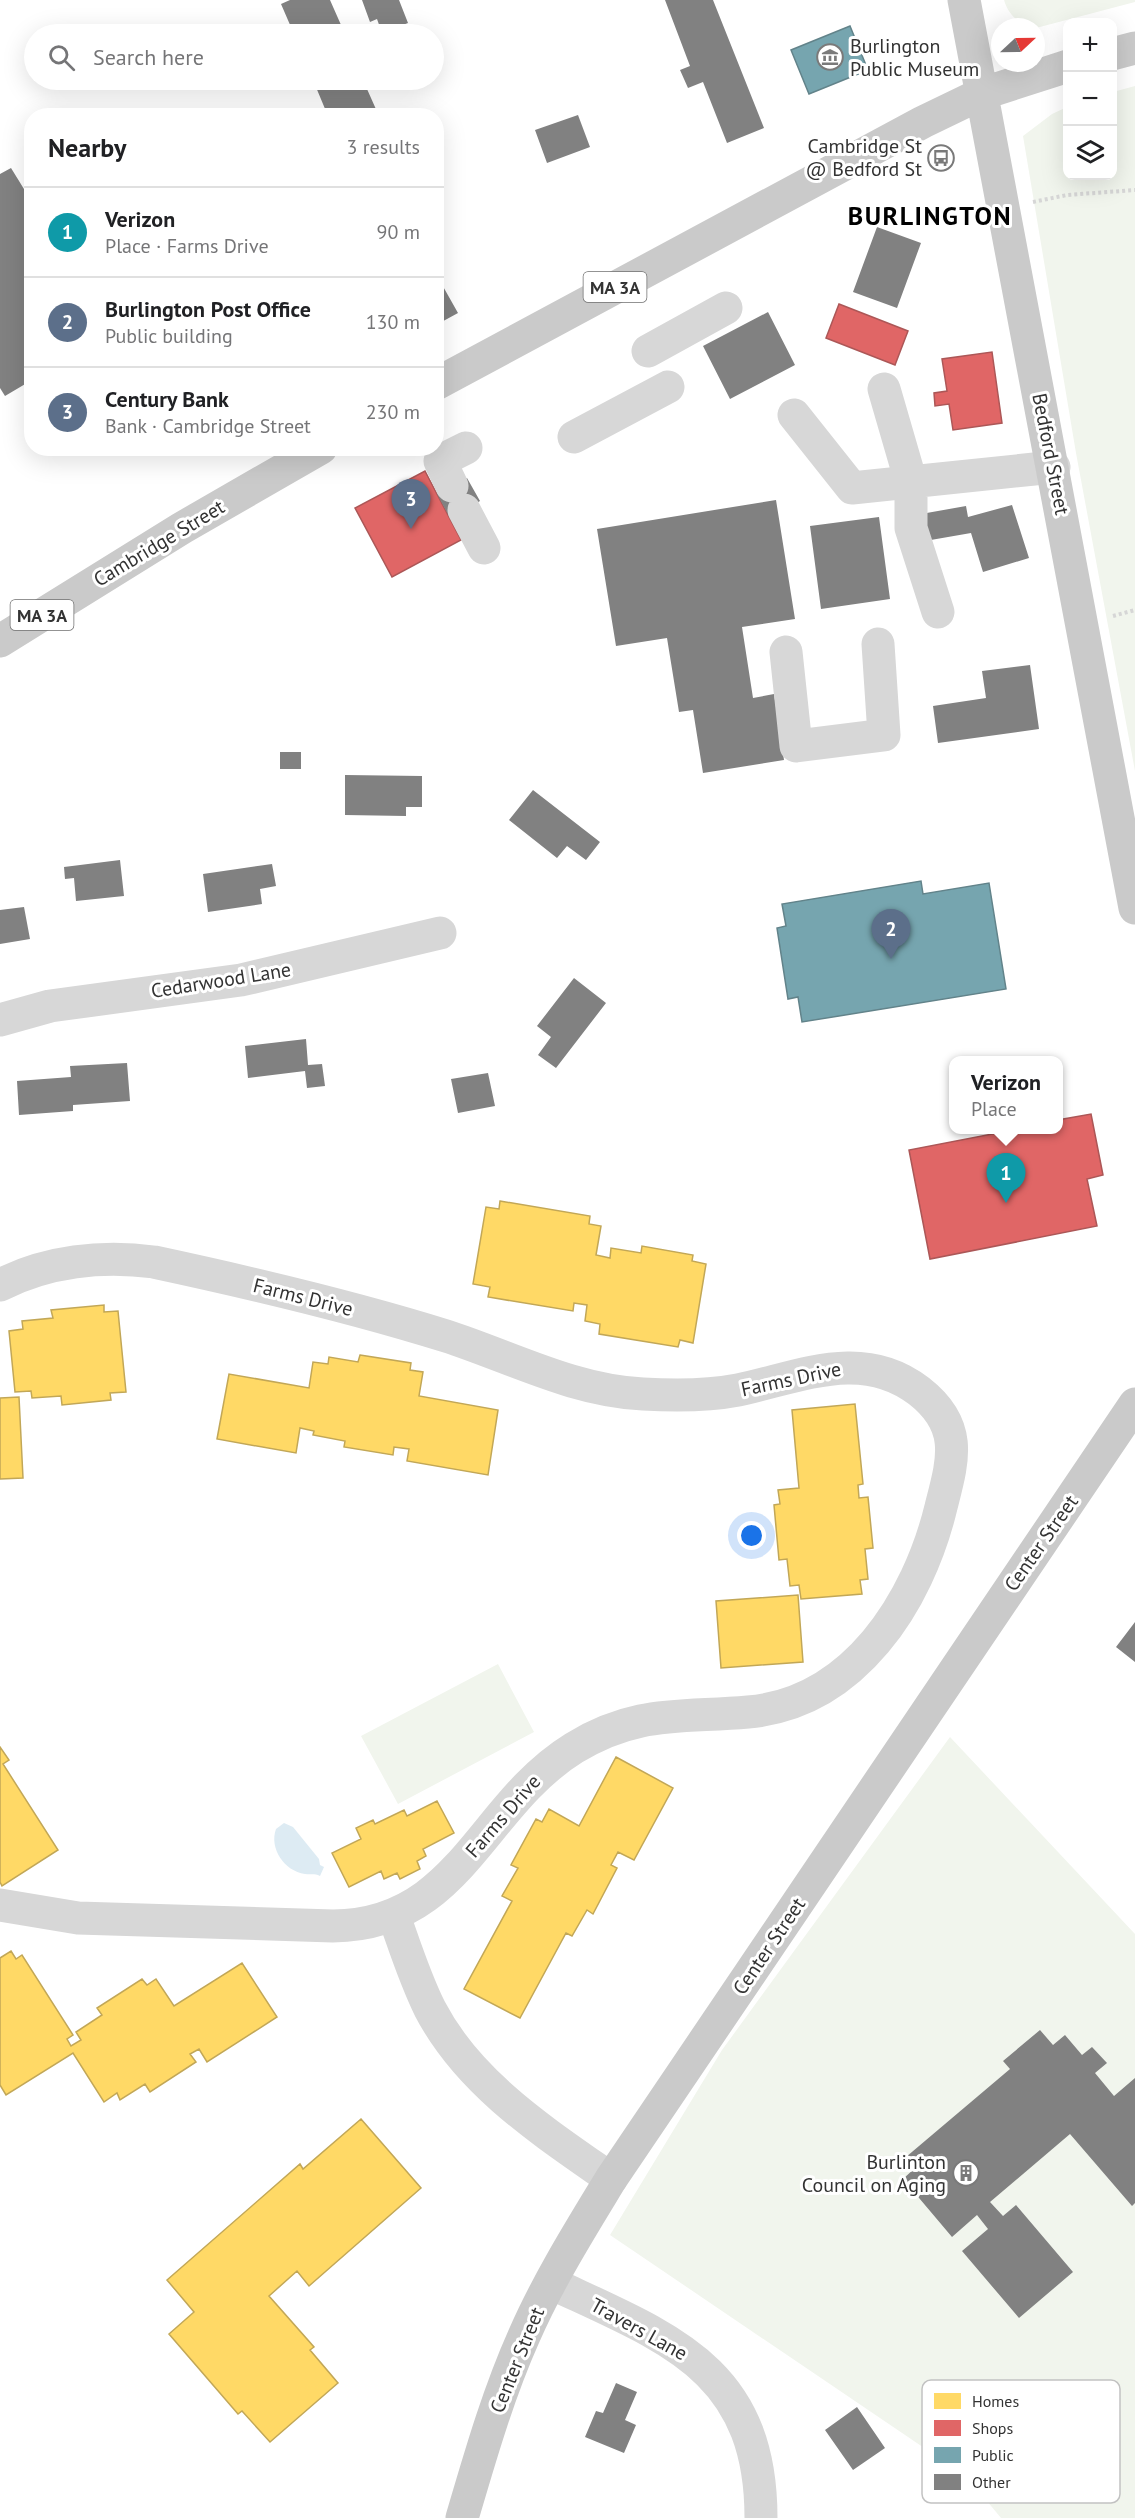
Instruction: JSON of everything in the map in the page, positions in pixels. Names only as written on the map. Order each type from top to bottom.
[{"type":"main road","name":"Bedford Street","points":[[964,0],[1054,467],[1135,908]]},
{"type":"main road","points":[[1117,53],[1135,48]]},
{"type":"main road","name":"MA 3A","points":[[444,380],[835,167],[981,94],[1063,68]]},
{"type":"main road","name":"Cambridge Street","points":[[0,641],[182,528],[307,456]]},
{"type":"main road","name":"Center Street","points":[[462,2518],[513,2362],[551,2283],[611,2179],[1135,1404]]},
{"type":"street","points":[[648,351],[726,308]]},
{"type":"street","points":[[574,437],[668,387]]},
{"type":"street","points":[[884,389],[911,482],[911,528],[938,612]]},
{"type":"street","points":[[794,415],[852,488],[1054,467]]},
{"type":"street","points":[[466,448],[440,461],[484,548]]},
{"type":"street","points":[[786,652],[796,746],[884,735],[878,644]]},
{"type":"street","name":"Cedarwood Lane","points":[[0,1020],[50,1006],[241,980],[440,933]]},
{"type":"street","name":"Farms Drive","points":[[0,1285],[35,1271],[68,1263],[131,1259],[154,1262],[382,1316],[600,1389],[642,1394],[704,1394],[739,1389],[818,1369],[851,1366],[884,1372],[901,1378],[919,1391],[941,1414],[953,1443],[952,1463],[925,1563],[892,1618],[867,1651],[846,1672],[805,1699],[787,1705],[750,1712],[653,1717],[611,1729],[592,1738],[554,1761],[532,1779],[446,1881],[424,1899],[394,1916],[369,1923],[344,1926],[154,1922],[78,1918],[0,1905]]},
{"type":"street","points":[[394,1916],[419,1986],[439,2024],[458,2052],[500,2096],[534,2124],[611,2179]]},
{"type":"street","name":"Travers Lane","points":[[551,2283],[668,2340],[712,2376],[730,2397],[751,2439],[758,2464],[761,2518]]},
{"type":"path","points":[[1003,207],[1067,195],[1135,190]]},
{"type":"shaded area","points":[[1004,0],[1135,0],[1135,2],[1074,18],[1063,18],[1063,21],[1045,26],[1045,18],[1015,18]]},
{"type":"shaded area","points":[[1135,86],[1135,771],[1076,453],[1023,136],[1052,114],[1063,109],[1063,180],[1117,180],[1117,91]]},
{"type":"shaded area","points":[[498,1664],[534,1732],[398,1804],[361,1736]]},
{"type":"shaded area","points":[[950,1737],[1135,1934],[1135,2518],[1001,2518],[989,2503],[1120,2503],[1120,2380],[922,2380],[922,2446],[610,2235],[722,2050]]},
{"type":"shaded area","points":[[284,1823],[293,1827],[319,1859],[320,1865],[324,1867],[320,1876],[297,1872],[280,1858],[274,1836],[276,1829]]},
{"type":"building: Homes","points":[[500,1201],[590,1216],[589,1224],[601,1226],[596,1255],[610,1258],[611,1248],[641,1253],[642,1246],[693,1255],[692,1261],[706,1264],[693,1343],[680,1340],[678,1347],[599,1334],[600,1324],[585,1321],[587,1305],[574,1303],[573,1311],[488,1297],[490,1287],[473,1284],[486,1207],[499,1209]]},
{"type":"building: Homes","points":[[104,1305],[104,1312],[118,1311],[126,1392],[110,1393],[111,1400],[62,1405],[61,1396],[32,1398],[31,1391],[15,1392],[9,1331],[23,1329],[22,1321],[53,1318],[51,1310]]},
{"type":"building: Homes","points":[[360,1355],[411,1363],[410,1370],[423,1372],[419,1396],[498,1410],[488,1475],[407,1461],[409,1449],[394,1447],[393,1455],[344,1447],[345,1441],[313,1435],[314,1431],[300,1428],[296,1453],[217,1439],[229,1374],[309,1388],[313,1362],[328,1364],[329,1357],[358,1362]]},
{"type":"building: Homes","points":[[19,1397],[23,1478],[0,1479],[0,1398]]},
{"type":"building: Homes","points":[[855,1404],[863,1484],[858,1485],[859,1498],[868,1497],[873,1548],[865,1549],[868,1579],[860,1580],[862,1594],[801,1599],[799,1585],[790,1586],[787,1559],[779,1560],[774,1505],[780,1504],[778,1490],[799,1488],[792,1410]]},
{"type":"building: Homes","points":[[798,1595],[803,1662],[721,1668],[716,1601]]},
{"type":"building: Homes","points":[[0,1747],[9,1760],[3,1764],[58,1850],[2,1886],[0,1882]]},
{"type":"building: Homes","points":[[616,1757],[673,1788],[634,1860],[618,1852],[611,1865],[617,1868],[593,1914],[587,1910],[572,1936],[566,1933],[520,2018],[464,1989],[512,1901],[502,1896],[518,1868],[511,1865],[536,1819],[542,1822],[549,1809],[579,1826]]},
{"type":"building: Homes","points":[[437,1801],[454,1833],[423,1849],[426,1856],[417,1861],[420,1869],[400,1879],[397,1873],[384,1879],[381,1871],[349,1887],[332,1853],[361,1839],[356,1828],[373,1820],[375,1824],[404,1810],[407,1816]]},
{"type":"building: Homes","points":[[11,1951],[16,1959],[22,1955],[73,2035],[67,2039],[71,2046],[81,2040],[76,2032],[102,2015],[97,2008],[142,1979],[147,1985],[156,1979],[174,2006],[242,1963],[277,2017],[207,2062],[199,2049],[190,2054],[196,2062],[150,2092],[145,2084],[120,2100],[117,2093],[104,2102],[73,2053],[6,2095],[0,2085],[0,1958]]},
{"type":"building: Homes","points":[[361,2119],[421,2188],[309,2286],[297,2271],[269,2296],[314,2347],[310,2350],[338,2383],[270,2442],[242,2411],[238,2414],[169,2334],[194,2312],[167,2280],[300,2164],[303,2169]]},
{"type":"building: Shops","points":[[839,304],[908,331],[895,365],[826,338]]},
{"type":"building: Shops","points":[[992,352],[1002,423],[953,430],[949,404],[935,406],[934,393],[947,391],[942,359]]},
{"type":"building: Shops","points":[[425,471],[461,540],[392,577],[355,508]]},
{"type":"building: Shops","points":[[1091,1114],[1103,1175],[1087,1179],[1097,1226],[930,1259],[909,1150],[992,1134],[1063,1134],[1063,1119]]},
{"type":"building: Public","points":[[850,26],[868,70],[809,94],[791,50]]},
{"type":"building: Public","points":[[921,881],[923,894],[989,883],[1006,989],[802,1022],[798,997],[788,999],[777,928],[786,926],[782,904]]},
{"type":"building: Other","points":[[290,0],[330,0],[341,24],[290,24],[281,4]]},
{"type":"building: Other","points":[[362,0],[399,0],[408,23],[379,24],[377,19],[370,22]]},
{"type":"building: Other","points":[[665,0],[713,0],[764,128],[727,143],[703,82],[688,88],[680,70],[690,66]]},
{"type":"building: Other","points":[[317,90],[367,90],[375,108],[325,108]]},
{"type":"building: Other","points":[[578,115],[590,147],[547,163],[535,130]]},
{"type":"building: Other","points":[[11,168],[24,189],[24,385],[5,396],[0,388],[0,174]]},
{"type":"building: Other","points":[[877,227],[921,243],[897,308],[853,292]]},
{"type":"building: Other","points":[[444,288],[458,313],[444,321]]},
{"type":"building: Other","points":[[768,312],[795,365],[730,399],[703,346]]},
{"type":"building: Other","points":[[467,478],[480,501],[450,518],[437,494]]},
{"type":"building: Other","points":[[776,500],[795,619],[742,627],[753,698],[774,694],[784,760],[703,773],[693,710],[679,712],[667,638],[616,646],[597,529]]},
{"type":"building: Other","points":[[1012,505],[1029,558],[983,572],[971,533],[925,541],[921,514],[966,506],[968,517]]},
{"type":"building: Other","points":[[879,517],[890,599],[821,609],[810,526]]},
{"type":"building: Other","points":[[1030,665],[1039,729],[938,743],[933,706],[986,698],[982,671]]},
{"type":"building: Other","points":[[280,752],[301,752],[301,769],[280,769]]},
{"type":"building: Other","points":[[345,775],[422,776],[422,807],[406,807],[406,816],[345,815]]},
{"type":"building: Other","points":[[533,790],[600,842],[586,860],[567,846],[557,858],[509,820]]},
{"type":"building: Other","points":[[120,860],[124,896],[76,901],[74,878],[65,879],[64,867]]},
{"type":"building: Other","points":[[272,864],[276,886],[260,889],[262,904],[208,912],[203,874]]},
{"type":"building: Other","points":[[24,907],[30,939],[0,944],[0,910]]},
{"type":"building: Other","points":[[574,978],[606,1003],[556,1068],[538,1055],[551,1037],[537,1026]]},
{"type":"building: Other","points":[[306,1039],[308,1065],[322,1064],[325,1086],[307,1088],[305,1071],[248,1078],[245,1046]]},
{"type":"building: Other","points":[[127,1063],[130,1101],[73,1105],[73,1111],[19,1115],[17,1081],[71,1077],[70,1066]]},
{"type":"building: Other","points":[[488,1073],[495,1106],[458,1113],[451,1079]]},
{"type":"building: Other","points":[[1135,1622],[1135,1662],[1116,1647]]},
{"type":"building: Other","name":"Burlinton Council on Aging","points":[[1040,2030],[1053,2045],[1065,2035],[1082,2055],[1092,2047],[1107,2063],[1095,2073],[1114,2096],[1135,2078],[1135,2203],[1132,2206],[1070,2134],[990,2202],[1003,2216],[1016,2205],[1073,2272],[1019,2318],[962,2251],[988,2229],[977,2215],[952,2237],[903,2179],[915,2168],[906,2157],[1010,2069],[1003,2061]]},
{"type":"building: Other","points":[[616,2383],[637,2392],[625,2420],[636,2425],[624,2453],[585,2437],[596,2411],[603,2413]]},
{"type":"building: Other","points":[[857,2407],[885,2448],[853,2470],[825,2430]]},
{"type":"place","name":"Burlington Public Museum","points":[[830,57]]},
{"type":"place","name":"Cambridge St @ Bedford St","points":[[941,158]]},
{"type":"place","name":"Century Bank","points":[[411,529]]},
{"type":"place","name":"Burlington Post Office","points":[[891,959]]},
{"type":"place","name":"Verizon","points":[[1006,1203]]},
{"type":"place","name":"Burlinton Council on Aging","points":[[966,2173]]},
{"type":"district","name":"BURLINGTON","points":[[930,215]]}]
